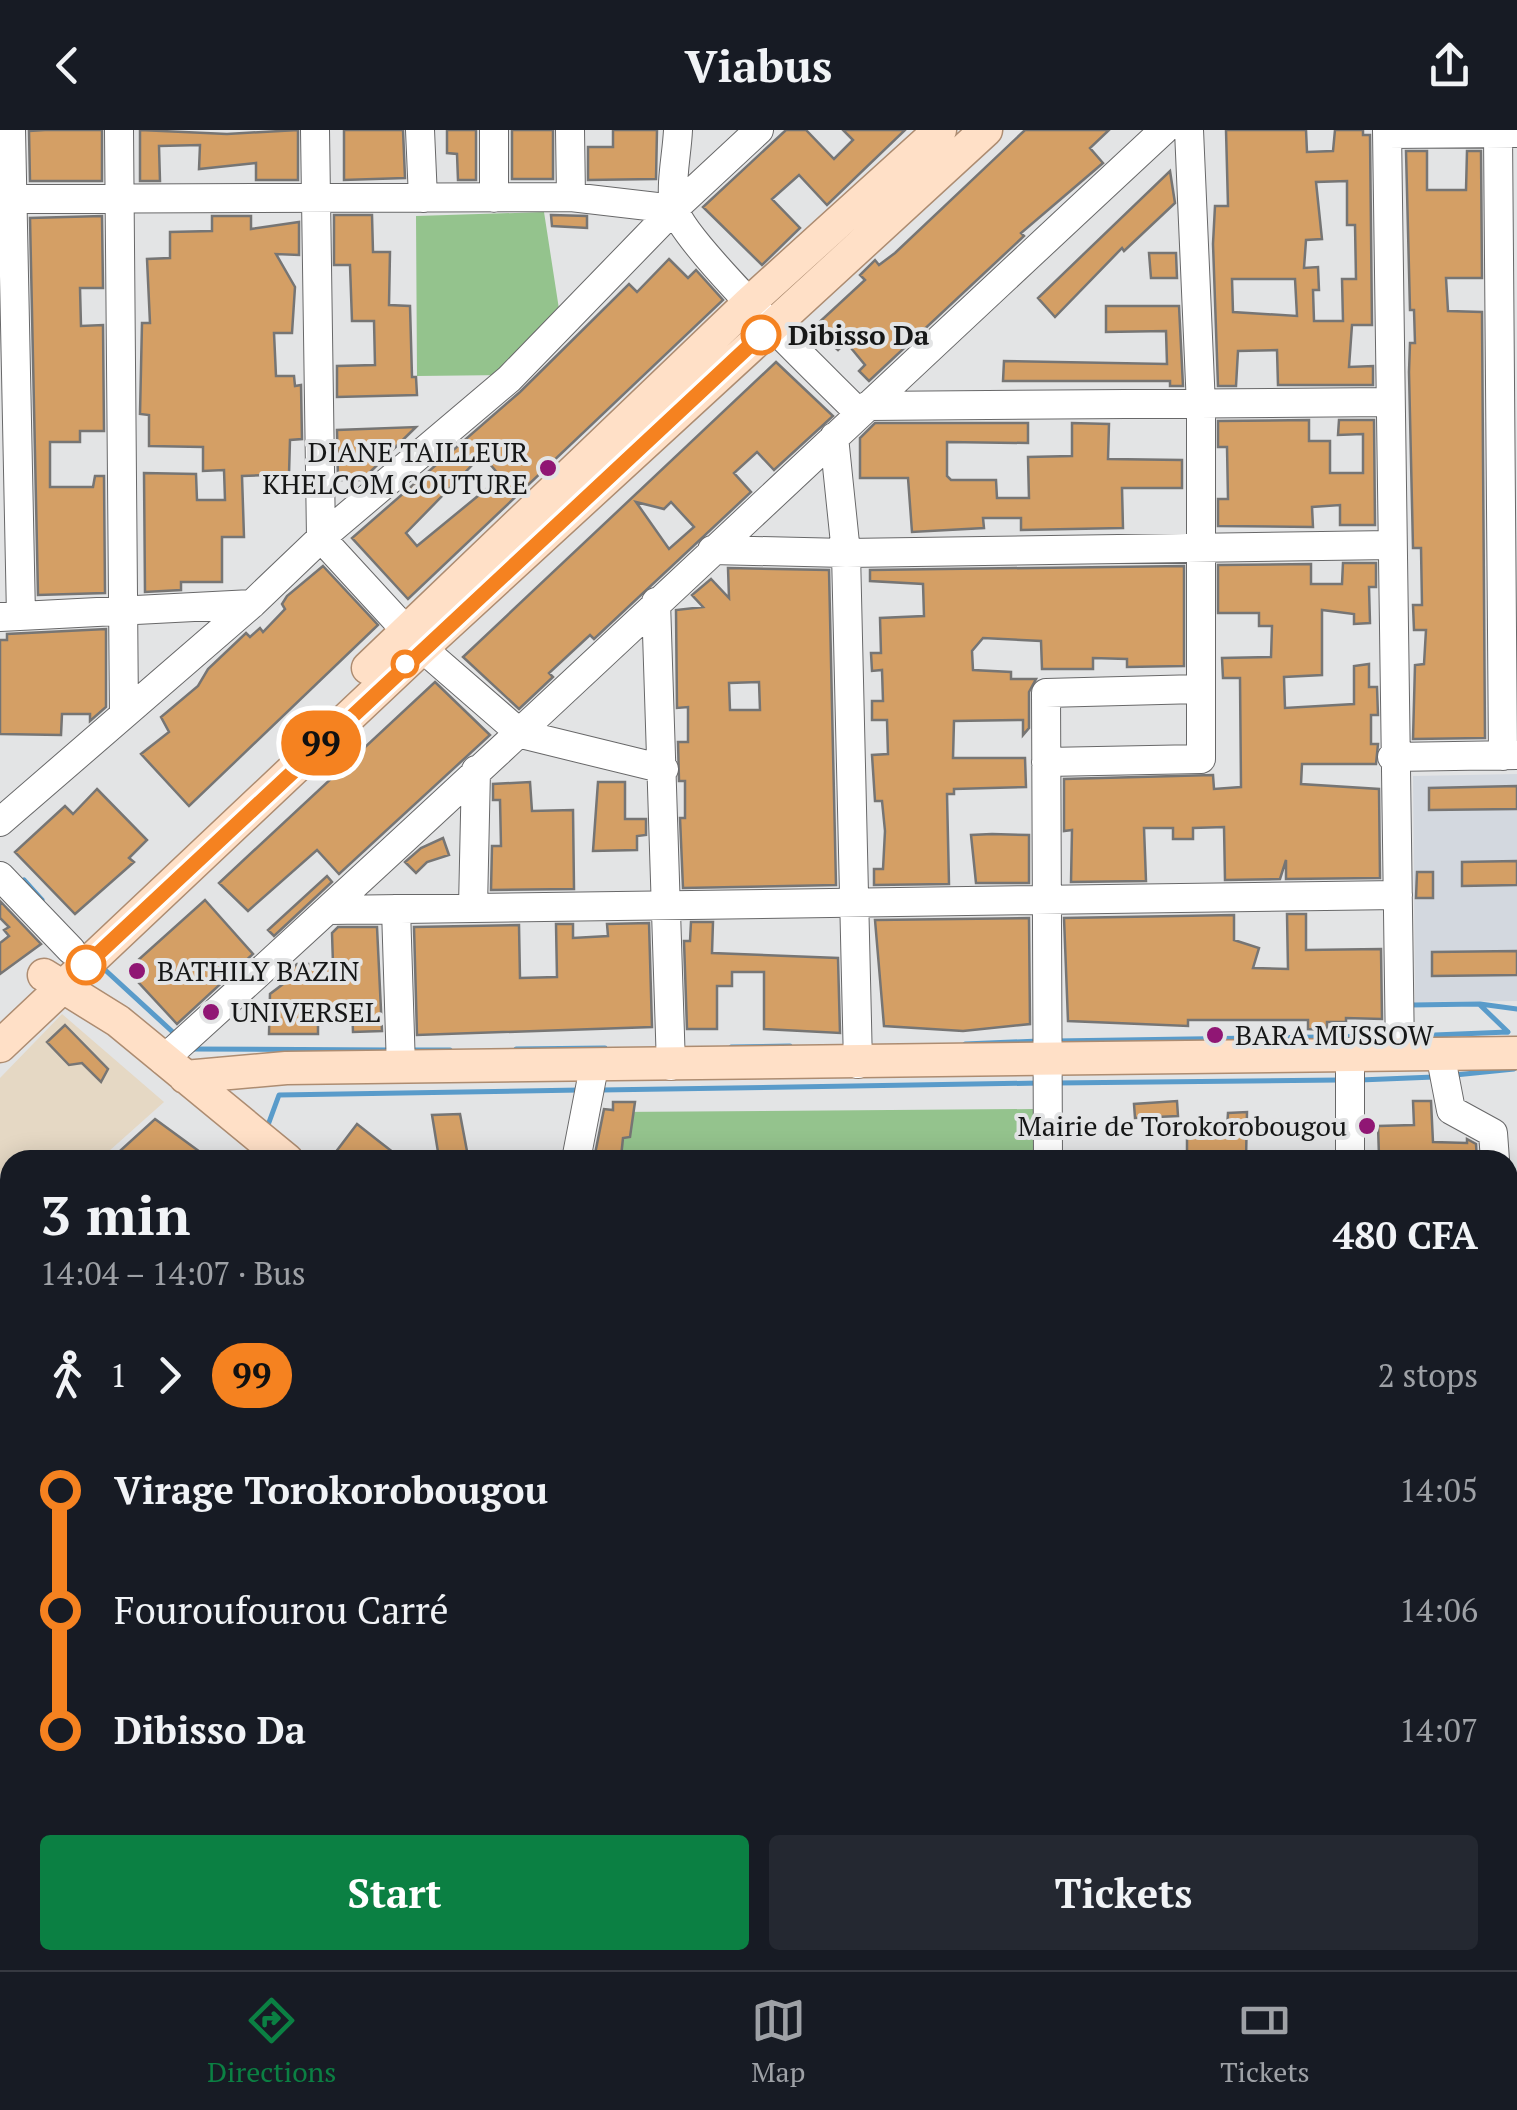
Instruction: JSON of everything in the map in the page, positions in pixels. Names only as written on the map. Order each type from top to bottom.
[{"type":"main road","points":[[0,1046],[52,982],[761,314],[940,130]]},
{"type":"main road","points":[[761,314],[986,130]]},
{"type":"main road","points":[[78,957],[118,1022]]},
{"type":"main road","points":[[0,1017],[52,982]]},
{"type":"main road","points":[[52,982],[118,1022],[266,1150]]},
{"type":"main road","points":[[174,1069],[858,1064],[1350,1052],[1517,1053]]},
{"type":"main road","points":[[219,1107],[250,1084],[286,1068]]},
{"type":"street","points":[[11,130],[6,199],[10,616],[124,614],[252,604]]},
{"type":"street","points":[[119,130],[124,713]]},
{"type":"street","points":[[315,130],[321,538],[414,640],[521,734],[664,769]]},
{"type":"street","points":[[420,130],[422,198]]},
{"type":"street","points":[[494,130],[494,198]]},
{"type":"street","points":[[570,130],[571,197]]},
{"type":"street","points":[[678,130],[674,209],[761,314],[863,410],[1390,402]]},
{"type":"street","points":[[0,822],[252,604],[321,538],[509,379],[674,209],[759,130]]},
{"type":"street","points":[[174,1069],[330,910],[476,770],[521,734],[656,602],[1164,130]]},
{"type":"street","points":[[1046,762],[1201,760],[1201,406],[1189,130]]},
{"type":"street","points":[[1392,757],[1510,756],[1507,133],[1387,132],[1392,757],[1400,1054]]},
{"type":"street","points":[[6,199],[571,197],[674,209]]},
{"type":"street","points":[[834,437],[846,553],[858,1064]]},
{"type":"street","points":[[712,550],[846,553],[1390,545]]},
{"type":"street","points":[[656,602],[670,1066]]},
{"type":"street","points":[[1048,1150],[1046,692],[1199,689]]},
{"type":"street","points":[[473,907],[476,770]]},
{"type":"street","points":[[0,876],[78,957]]},
{"type":"street","points":[[330,910],[1398,895]]},
{"type":"street","points":[[396,909],[401,1068]]},
{"type":"street","points":[[1350,1052],[1350,1150]]},
{"type":"street","points":[[1440,1053],[1451,1110],[1492,1133],[1494,1150]]},
{"type":"street","points":[[578,1150],[594,1067]]},
{"type":"shaded area","points":[[1517,774],[1517,1001],[1415,1002],[1413,776]]},
{"type":"shaded area","points":[[62,1014],[164,1102],[110,1150],[0,1150],[0,1078]]},
{"type":"green space","points":[[544,212],[561,322],[508,375],[417,376],[416,216]]},
{"type":"green space","points":[[1034,1109],[1034,1150],[606,1150],[613,1112]]},
{"type":"building","points":[[102,130],[102,181],[30,181],[29,131]]},
{"type":"building","points":[[140,130],[227,134],[298,130],[298,180],[256,180],[256,163],[199,169],[200,145],[159,146],[160,181],[140,181]]},
{"type":"building","points":[[344,130],[403,130],[405,178],[344,180]]},
{"type":"building","points":[[447,130],[476,130],[476,180],[458,180],[457,154],[447,153]]},
{"type":"building","points":[[512,130],[553,130],[553,179],[512,179]]},
{"type":"building","points":[[613,130],[657,130],[656,179],[588,180],[588,147],[613,147]]},
{"type":"building","points":[[786,130],[806,130],[834,159],[853,140],[843,130],[905,130],[827,205],[799,175],[772,199],[800,228],[762,265],[703,207]]},
{"type":"building","points":[[1025,130],[1109,130],[1090,148],[1103,163],[1021,233],[1024,236],[869,381],[859,371],[865,365],[846,342],[838,350],[813,328],[865,280],[860,275],[875,260],[879,265],[895,253]]},
{"type":"building","points":[[1226,130],[1306,130],[1307,152],[1333,151],[1335,130],[1363,130],[1363,135],[1370,135],[1372,325],[1352,325],[1349,367],[1373,366],[1373,385],[1278,385],[1277,350],[1238,351],[1236,386],[1218,386],[1215,206],[1228,206]],"holes":[[[1347,181],[1347,225],[1355,225],[1356,279],[1342,279],[1343,321],[1314,321],[1313,290],[1319,290],[1318,267],[1304,268],[1306,240],[1322,239],[1316,182]],[[1232,279],[1295,279],[1297,316],[1233,312]]]},
{"type":"building","points":[[1406,151],[1427,151],[1427,190],[1466,190],[1467,151],[1481,151],[1482,278],[1446,278],[1448,311],[1482,312],[1485,738],[1413,739],[1415,665],[1424,664],[1426,630],[1414,630],[1413,605],[1422,605],[1421,548],[1413,548],[1409,372],[1410,343],[1415,343],[1414,310],[1410,310]]},
{"type":"building","points":[[1170,171],[1175,203],[1124,251],[1122,248],[1055,317],[1038,298]]},
{"type":"building","points":[[334,215],[372,215],[373,252],[390,252],[389,305],[410,306],[412,377],[416,377],[417,395],[337,397],[337,366],[375,365],[374,321],[352,321],[350,265],[334,265]]},
{"type":"building","points":[[551,215],[587,216],[587,228],[552,226]]},
{"type":"building","points":[[102,216],[103,288],[80,288],[81,326],[103,325],[104,431],[80,431],[80,442],[50,442],[50,487],[93,487],[95,476],[104,476],[105,593],[38,595],[30,218]]},
{"type":"building","points":[[212,216],[251,216],[251,229],[299,222],[299,255],[276,254],[295,287],[292,333],[274,333],[276,376],[294,376],[295,386],[301,385],[302,439],[290,440],[289,474],[242,476],[244,537],[222,537],[222,582],[181,582],[181,590],[145,592],[144,473],[196,474],[197,500],[225,500],[224,470],[203,471],[203,447],[149,446],[149,415],[140,414],[142,323],[150,323],[147,259],[170,258],[170,232],[212,231]]},
{"type":"building","points":[[1149,253],[1176,253],[1177,278],[1151,278]]},
{"type":"building","points":[[669,259],[688,278],[696,270],[723,300],[408,599],[352,538],[520,392],[629,284],[637,292]],"holes":[[[482,455],[501,477],[417,546],[406,533]]]},
{"type":"building","points":[[1106,306],[1179,306],[1183,386],[1170,386],[1170,381],[1003,381],[1004,361],[1167,364],[1166,331],[1106,332]]},
{"type":"building","points":[[776,362],[833,416],[774,470],[757,452],[734,473],[751,492],[594,639],[590,635],[549,673],[553,677],[519,709],[463,657]],"holes":[[[636,502],[664,509],[671,502],[694,527],[669,549]]]},
{"type":"building","points":[[1309,420],[1309,441],[1330,441],[1330,473],[1363,473],[1363,434],[1338,435],[1339,420],[1374,420],[1375,525],[1340,525],[1340,505],[1312,507],[1313,527],[1218,526],[1218,499],[1228,499],[1227,447],[1218,447],[1218,421]]},
{"type":"building","points":[[875,423],[1028,423],[1028,443],[947,442],[947,476],[951,480],[996,480],[997,498],[1029,498],[1028,457],[1072,456],[1072,423],[1109,424],[1108,459],[1182,460],[1182,488],[1122,488],[1123,528],[1021,530],[1021,518],[983,518],[984,528],[912,532],[908,478],[860,478],[860,438]]},
{"type":"building","points":[[416,427],[362,480],[338,480],[337,430]]},
{"type":"building","points":[[1343,563],[1376,563],[1376,587],[1369,587],[1370,623],[1354,624],[1354,614],[1322,610],[1322,675],[1284,677],[1285,708],[1354,704],[1354,666],[1369,664],[1369,687],[1377,687],[1378,715],[1371,715],[1371,744],[1378,744],[1376,764],[1302,764],[1301,784],[1379,789],[1380,878],[1286,879],[1286,860],[1280,879],[1225,880],[1224,827],[1193,828],[1193,839],[1173,839],[1173,828],[1144,828],[1146,881],[1071,882],[1072,830],[1064,831],[1064,779],[1213,775],[1214,789],[1241,787],[1240,678],[1223,678],[1222,658],[1271,657],[1272,626],[1259,626],[1259,613],[1218,613],[1218,565],[1311,564],[1311,584],[1342,584]]},
{"type":"building","points":[[323,566],[378,625],[189,806],[141,754],[169,732],[161,717],[198,686],[208,669],[246,633],[250,637],[260,628],[263,632],[285,609],[282,604],[287,596]]},
{"type":"building","points":[[1184,566],[1184,666],[1127,667],[1127,659],[1093,658],[1093,669],[1042,669],[1041,641],[983,638],[972,651],[973,670],[1011,672],[1011,679],[1036,679],[1029,692],[1029,728],[1023,735],[1023,720],[954,721],[953,758],[1025,758],[1026,787],[954,789],[954,794],[947,794],[949,884],[874,885],[874,869],[883,869],[885,831],[882,801],[875,801],[872,755],[888,754],[887,720],[872,720],[872,701],[883,701],[882,670],[872,671],[871,653],[881,653],[880,618],[924,616],[923,584],[870,581],[870,570]]},
{"type":"building","points":[[728,568],[829,570],[836,885],[683,888],[680,818],[685,818],[685,781],[679,781],[678,742],[688,742],[688,707],[677,708],[676,610],[703,607],[692,595],[711,579],[729,598]],"holes":[[[759,682],[760,710],[730,710],[729,683]]]},
{"type":"building","points":[[106,629],[106,707],[90,721],[90,714],[62,714],[61,735],[0,734],[0,640],[7,640],[7,634]]},
{"type":"building","points":[[435,682],[490,735],[339,874],[317,850],[248,911],[219,883]]},
{"type":"building","points":[[530,782],[532,811],[573,810],[574,889],[491,890],[492,846],[501,846],[500,800],[493,800],[493,784]]},
{"type":"building","points":[[598,782],[625,782],[625,819],[646,819],[646,835],[637,836],[637,850],[593,851]]},
{"type":"building","points":[[1517,786],[1517,809],[1429,810],[1429,788]]},
{"type":"building","points":[[97,789],[147,840],[129,858],[134,862],[75,914],[15,852],[65,806],[73,814]]},
{"type":"building","points":[[971,835],[1029,835],[1029,883],[976,883]]},
{"type":"building","points":[[443,838],[449,855],[427,862],[416,873],[405,862],[421,848]]},
{"type":"building","points":[[1517,861],[1517,885],[1462,886],[1462,862]]},
{"type":"building","points":[[1417,872],[1433,872],[1433,898],[1416,898]]},
{"type":"building","points":[[327,876],[332,882],[274,936],[268,930]]},
{"type":"building","points":[[205,900],[253,954],[177,1024],[127,970]]},
{"type":"building","points":[[0,901],[41,944],[0,974],[0,943],[9,936],[4,930],[9,927],[0,918]]},
{"type":"building","points":[[1287,914],[1306,914],[1306,950],[1381,949],[1382,1019],[1346,1018],[1346,1022],[1327,1022],[1327,1030],[1308,1029],[1308,1020],[1188,1020],[1188,1026],[1068,1021],[1064,918],[1234,915],[1234,940],[1259,948],[1253,968],[1288,969]]},
{"type":"building","points":[[1029,918],[1030,1024],[963,1031],[884,1026],[875,920]]},
{"type":"building","points":[[691,922],[713,922],[712,953],[838,958],[840,1033],[764,1029],[764,972],[732,972],[732,986],[717,986],[717,1029],[687,1029],[684,941],[690,941]]},
{"type":"building","points":[[649,923],[652,1027],[417,1035],[414,927],[519,925],[520,978],[557,977],[556,924],[573,924],[573,938],[608,936],[607,924]]},
{"type":"building","points":[[338,927],[377,927],[382,1031],[353,1032],[352,1006],[318,1009],[318,1034],[269,1034],[270,994],[291,978],[287,973],[297,964],[333,964],[332,933]]},
{"type":"building","points":[[1517,951],[1517,975],[1432,976],[1432,952]]},
{"type":"building","points":[[65,1025],[108,1069],[101,1082],[82,1063],[69,1065],[47,1042]]},
{"type":"building","points":[[1177,1101],[1178,1116],[1135,1118],[1134,1104]]},
{"type":"building","points":[[1413,1101],[1431,1101],[1433,1142],[1467,1143],[1467,1139],[1476,1144],[1476,1150],[1379,1150],[1378,1126],[1414,1125]]},
{"type":"building","points":[[613,1102],[635,1102],[630,1137],[623,1138],[622,1150],[596,1150],[604,1109],[613,1110]]},
{"type":"building","points":[[1247,1112],[1246,1150],[1187,1150],[1187,1130],[1227,1129],[1228,1113]]},
{"type":"building","points":[[460,1114],[467,1150],[438,1150],[432,1115]]},
{"type":"building","points":[[155,1119],[197,1150],[121,1150]]},
{"type":"building","points":[[357,1124],[390,1150],[337,1150]]},
{"type":"waterway","points":[[24,880],[42,900]]},
{"type":"waterway","points":[[103,968],[176,1035]]},
{"type":"waterway","points":[[1410,1005],[1479,1004],[1508,1032]]},
{"type":"waterway","points":[[1480,1004],[1517,1009]]},
{"type":"waterway","points":[[1410,1036],[1508,1032]]},
{"type":"waterway","points":[[1055,1041],[1389,1036]]},
{"type":"waterway","points":[[965,1044],[1039,1041]]},
{"type":"waterway","points":[[731,1047],[790,1046]]},
{"type":"waterway","points":[[516,1049],[605,1048]]},
{"type":"waterway","points":[[191,1049],[390,1050]]},
{"type":"waterway","points":[[411,1050],[450,1050]]},
{"type":"waterway","points":[[1455,1075],[1514,1069]]},
{"type":"waterway","points":[[1360,1080],[1434,1077]]},
{"type":"waterway","points":[[1056,1083],[1339,1080]]},
{"type":"waterway","points":[[601,1090],[1040,1083]]},
{"type":"waterway","points":[[268,1125],[279,1095],[580,1090]]},
{"type":"bus line","name":"99","points":[[86,965],[761,335]]},
{"type":"place","name":"Dibisso Da","points":[[761,335]]},
{"type":"place","name":"DIANE TAILLEUR KHELCOM COUTURE","points":[[548,468]]},
{"type":"place","name":"BATHILY BAZIN","points":[[137,971]]},
{"type":"place","name":"UNIVERSEL","points":[[211,1012]]},
{"type":"place","name":"BARA MUSSOW","points":[[1215,1035]]},
{"type":"place","name":"Mairie de Torokorobougou","points":[[1367,1126]]}]
